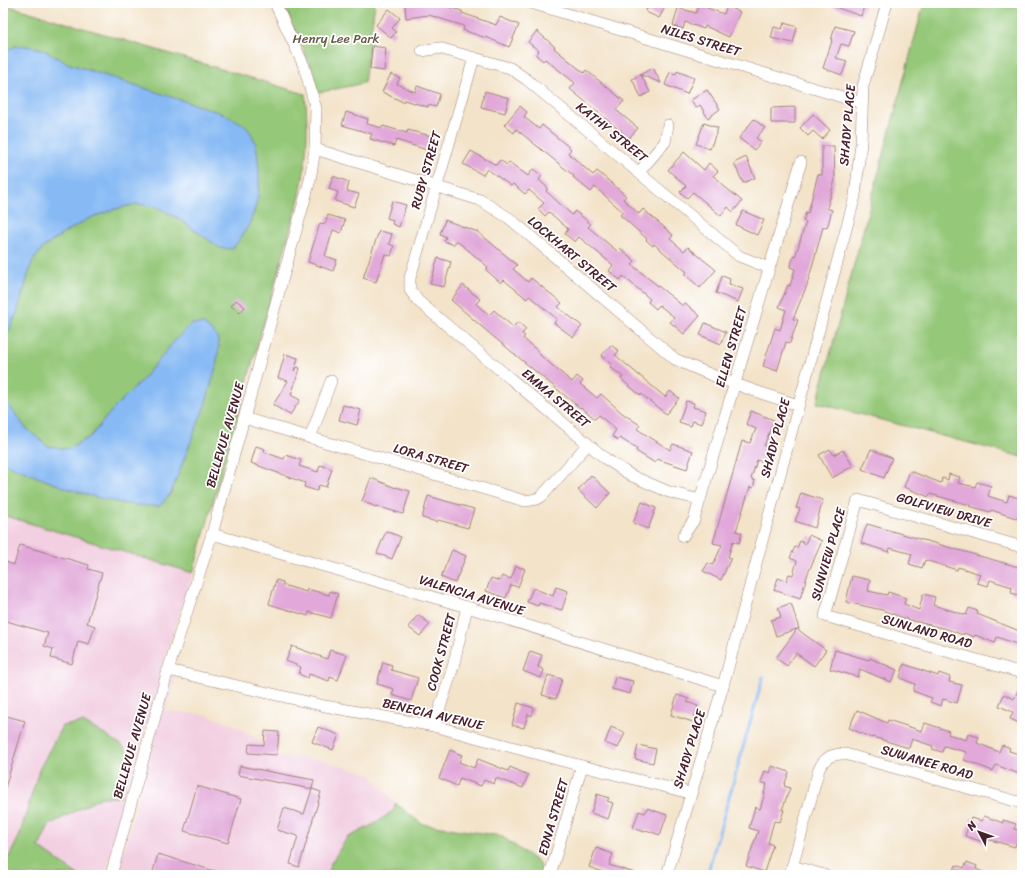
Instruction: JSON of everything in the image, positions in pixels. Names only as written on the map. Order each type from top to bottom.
[{"type":"street","name":"BELLEVUE AVENUE","points":[[111,875],[168,670],[212,534],[310,180],[315,149],[316,109],[304,66],[275,3]]},
{"type":"street","name":"NILES STREET","points":[[531,3],[547,5],[862,103]]},
{"type":"street","name":"SHADY PLACE","points":[[667,875],[690,793],[723,686],[855,196],[861,143],[863,86],[887,3]]},
{"type":"street","name":"KATHY STREET","points":[[422,51],[439,48],[510,68],[526,79],[739,256],[769,268]]},
{"type":"street","name":"RUBY STREET","points":[[410,290],[410,278],[474,58]]},
{"type":"street","points":[[639,172],[665,142],[668,125]]},
{"type":"street","name":"LOCKHART STREET","points":[[315,149],[480,200],[508,218],[675,359],[701,372],[735,385],[798,405]]},
{"type":"street","name":"ELLEN STREET","points":[[683,536],[694,520],[801,162]]},
{"type":"street","name":"EMMA STREET","points":[[410,290],[418,301],[606,459],[632,476],[669,492],[700,500]]},
{"type":"street","points":[[310,438],[331,381]]},
{"type":"street","name":"LORA STREET","points":[[244,418],[525,501],[530,501],[542,496],[588,444]]},
{"type":"street","name":"GOLFVIEW DRIVE","points":[[858,500],[1022,547]]},
{"type":"street","name":"SUNVIEW PLACE","points":[[825,616],[858,500]]},
{"type":"street","name":"VALENCIA AVENUE","points":[[212,534],[467,607],[723,686]]},
{"type":"street","name":"COOK STREET","points":[[434,726],[453,667],[467,607]]},
{"type":"street","name":"SUNLAND ROAD","points":[[825,616],[1022,672]]},
{"type":"street","name":"BENECIA AVENUE","points":[[168,670],[325,706],[434,726],[582,766],[690,793]]},
{"type":"street","name":"SUWANEE ROAD","points":[[791,870],[814,781],[819,769],[826,759],[834,754],[844,754],[1022,803]]},
{"type":"street","name":"EDNA STREET","points":[[550,875],[582,766]]},
{"type":"street","points":[[791,870],[824,875]]},
{"type":"shaded area","points":[[3,515],[193,573],[163,663],[159,683],[105,875],[78,875],[39,847],[49,825],[102,797],[120,797],[134,761],[122,745],[39,770],[19,837],[9,857],[3,857]]},
{"type":"shaded area","points":[[172,676],[175,677],[166,711],[206,715],[229,723],[244,731],[283,757],[318,759],[370,774],[395,803],[394,810],[376,823],[331,863],[327,875],[117,875]]},
{"type":"green space","name":"Henry Lee Park","points":[[283,3],[375,3],[364,83],[317,93],[313,72]]},
{"type":"green space","points":[[924,3],[1022,3],[1022,457],[817,403]]},
{"type":"green space","points":[[3,4],[305,94],[307,144],[300,195],[193,573],[3,515]]},
{"type":"green space","points":[[83,722],[122,745],[134,761],[120,797],[102,797],[49,825],[39,847],[78,875],[3,875],[3,857],[9,857],[19,837],[39,770],[62,726]]},
{"type":"green space","points":[[395,803],[422,824],[501,836],[538,862],[543,875],[327,875],[331,863],[347,838],[376,823],[394,810]]},
{"type":"water","points":[[16,46],[29,46],[42,49],[67,63],[224,114],[239,122],[247,128],[256,143],[259,185],[256,207],[252,218],[240,239],[232,249],[220,248],[179,219],[157,207],[136,204],[112,210],[88,219],[64,233],[43,248],[32,262],[17,313],[3,343],[3,54]]},
{"type":"water","points":[[191,324],[204,324],[217,336],[219,347],[216,367],[206,403],[171,493],[160,506],[119,503],[99,498],[60,486],[3,463],[3,397],[25,427],[47,446],[69,449],[91,436],[113,409],[142,380],[171,345]]},
{"type":"building","points":[[413,3],[436,3],[462,11],[462,13],[496,25],[500,17],[519,25],[509,47],[486,37],[463,30],[464,26],[429,15],[406,18],[405,5]]},
{"type":"building","points":[[633,3],[656,3],[665,7],[659,18],[646,12],[647,9]]},
{"type":"building","points":[[830,3],[865,3],[861,16],[829,5]]},
{"type":"building","points":[[699,5],[724,14],[727,6],[740,12],[729,37],[705,26],[704,29],[685,22],[683,29],[673,26],[678,8],[696,13]]},
{"type":"building","points":[[389,9],[400,18],[392,28],[396,32],[391,38],[376,25]]},
{"type":"building","points":[[784,23],[797,27],[793,43],[771,38],[774,27],[782,29]]},
{"type":"building","points":[[835,26],[854,31],[849,46],[841,44],[836,58],[847,61],[842,75],[823,68],[832,41]]},
{"type":"building","points":[[537,31],[555,47],[554,48],[584,73],[586,70],[624,101],[616,110],[638,128],[629,138],[570,89],[575,83],[545,59],[543,61],[536,55],[539,51],[528,42]]},
{"type":"building","points":[[372,46],[386,48],[384,71],[370,69]]},
{"type":"building","points":[[653,68],[661,83],[641,75],[650,92],[641,97],[632,79]]},
{"type":"building","points":[[677,71],[694,78],[687,94],[665,85],[670,72],[676,74]]},
{"type":"building","points":[[391,74],[400,78],[397,84],[415,92],[417,86],[440,94],[436,107],[428,105],[428,107],[404,100],[403,102],[382,92]]},
{"type":"building","points":[[707,90],[720,109],[708,118],[700,105],[696,108],[691,100]]},
{"type":"building","points":[[485,91],[509,98],[505,113],[481,107]]},
{"type":"building","points":[[520,106],[527,112],[524,117],[539,129],[542,125],[564,143],[571,149],[568,153],[593,175],[597,171],[609,181],[626,196],[623,199],[639,214],[643,209],[673,235],[670,239],[684,251],[688,247],[716,270],[700,288],[685,274],[687,272],[654,244],[653,246],[620,215],[623,212],[595,187],[591,192],[573,177],[574,176],[516,129],[514,133],[504,125]]},
{"type":"building","points":[[795,107],[795,123],[771,123],[771,108]]},
{"type":"building","points":[[346,112],[368,119],[367,124],[382,128],[383,126],[407,133],[408,130],[431,136],[427,150],[396,140],[394,146],[370,139],[372,134],[342,125]]},
{"type":"building","points":[[813,114],[830,130],[822,139],[813,131],[808,136],[800,128]]},
{"type":"building","points":[[754,119],[765,128],[756,138],[761,142],[754,150],[739,138]]},
{"type":"building","points":[[704,123],[718,128],[710,149],[696,144]]},
{"type":"building","points":[[822,146],[834,146],[835,180],[827,208],[832,210],[827,228],[823,227],[807,285],[793,319],[798,320],[790,343],[786,342],[777,371],[763,366],[775,328],[780,330],[786,310],[779,307],[788,285],[790,286],[795,269],[790,267],[794,256],[795,257],[806,222],[803,221],[806,212],[808,213],[818,174],[822,175]]},
{"type":"building","points":[[471,151],[496,165],[500,160],[507,165],[509,162],[528,176],[533,169],[542,176],[539,180],[548,188],[546,191],[572,215],[575,211],[591,224],[588,227],[617,251],[620,248],[635,261],[632,265],[683,306],[685,303],[700,316],[684,334],[670,322],[674,317],[659,305],[656,309],[648,302],[650,299],[623,276],[620,280],[609,271],[613,265],[579,237],[575,242],[565,234],[568,229],[549,212],[545,216],[538,209],[544,203],[529,190],[525,194],[513,184],[511,186],[487,169],[483,175],[463,164]]},
{"type":"building","points":[[684,152],[704,170],[709,163],[718,171],[713,176],[742,201],[733,212],[728,207],[721,216],[693,192],[687,198],[680,192],[686,186],[668,170]]},
{"type":"building","points":[[746,157],[755,178],[743,183],[734,163]]},
{"type":"building","points":[[333,176],[349,182],[347,191],[359,194],[354,207],[335,201],[338,192],[329,189]]},
{"type":"building","points":[[392,201],[406,205],[399,227],[392,224],[393,220],[387,218]]},
{"type":"building","points":[[743,211],[764,220],[757,235],[736,225]]},
{"type":"building","points":[[328,215],[345,220],[341,233],[333,230],[325,256],[337,260],[333,271],[308,262],[320,223],[325,224]]},
{"type":"building","points":[[445,220],[478,232],[517,265],[513,269],[528,282],[531,278],[562,303],[558,307],[582,326],[573,337],[554,323],[557,319],[529,296],[527,299],[504,280],[501,283],[486,270],[488,267],[456,240],[454,245],[444,241],[446,237],[440,234]]},
{"type":"building","points":[[379,231],[392,234],[389,244],[394,246],[391,256],[385,254],[376,282],[363,278]]},
{"type":"building","points":[[438,258],[451,262],[444,287],[430,284]]},
{"type":"building","points":[[722,276],[730,279],[729,284],[743,289],[738,302],[716,293]]},
{"type":"building","points":[[463,285],[480,299],[476,304],[489,315],[494,310],[513,327],[518,322],[526,329],[522,334],[525,336],[523,338],[541,354],[540,355],[572,382],[577,376],[583,381],[580,384],[597,398],[601,394],[622,413],[640,425],[637,429],[670,450],[673,444],[693,451],[687,469],[657,459],[655,463],[636,451],[637,449],[620,438],[618,440],[612,436],[616,430],[599,415],[595,419],[581,407],[580,408],[451,300]]},
{"type":"building","points":[[236,300],[245,307],[240,313],[231,306]]},
{"type":"building","points":[[705,323],[726,332],[721,344],[700,335]]},
{"type":"building","points":[[611,345],[619,351],[615,355],[665,397],[670,391],[679,398],[666,414],[621,379],[623,377],[610,367],[612,365],[601,356]]},
{"type":"building","points":[[285,354],[298,358],[294,371],[297,367],[300,368],[291,395],[300,400],[290,415],[273,405],[288,381],[278,378]]},
{"type":"building","points":[[686,401],[694,403],[693,407],[706,411],[702,424],[693,421],[691,426],[679,422]]},
{"type":"building","points":[[343,405],[361,410],[357,425],[339,420]]},
{"type":"building","points":[[751,411],[774,420],[764,446],[771,448],[766,463],[757,460],[751,479],[755,481],[753,488],[750,487],[736,531],[742,533],[739,543],[733,541],[728,557],[731,558],[721,580],[703,571],[708,563],[713,565],[722,545],[713,543],[742,441],[750,443],[756,429],[746,424]]},
{"type":"building","points":[[256,446],[265,449],[264,452],[284,459],[286,455],[301,460],[299,466],[318,472],[320,465],[332,469],[326,487],[319,485],[317,491],[304,487],[305,483],[251,463]]},
{"type":"building","points":[[830,449],[834,455],[843,450],[853,466],[832,478],[819,455]]},
{"type":"building","points":[[871,449],[892,458],[884,478],[862,469]]},
{"type":"building","points":[[910,471],[941,483],[942,478],[948,480],[949,474],[960,477],[958,483],[975,487],[977,482],[991,486],[988,496],[1007,502],[1009,495],[1022,499],[1022,520],[930,494],[929,497],[904,487]]},
{"type":"building","points":[[591,475],[610,493],[597,508],[578,490]]},
{"type":"building","points":[[371,478],[396,488],[410,491],[403,514],[376,507],[362,501]]},
{"type":"building","points":[[801,493],[823,500],[815,528],[795,521],[800,509],[796,508]]},
{"type":"building","points":[[428,496],[474,509],[468,528],[438,520],[437,522],[422,518]]},
{"type":"building","points":[[642,502],[656,508],[648,529],[633,523]]},
{"type":"building","points":[[867,524],[1022,568],[1022,596],[1011,593],[1012,587],[990,580],[988,586],[977,583],[980,574],[958,567],[957,570],[925,560],[922,568],[909,564],[912,554],[890,548],[889,552],[861,543]]},
{"type":"building","points":[[386,531],[401,537],[392,559],[377,553]]},
{"type":"building","points":[[809,535],[822,541],[808,573],[800,599],[774,590],[778,578],[786,581],[789,574],[793,575],[797,561],[790,558],[795,547],[797,548],[800,541],[805,544]]},
{"type":"building","points":[[20,545],[89,565],[88,569],[102,573],[87,623],[95,626],[89,644],[78,641],[72,664],[51,658],[53,649],[44,646],[48,633],[3,620],[3,561],[14,565]]},
{"type":"building","points":[[452,550],[466,556],[455,583],[441,577]]},
{"type":"building","points":[[516,566],[525,569],[518,587],[511,585],[506,598],[486,591],[491,578],[500,581],[502,576],[511,579]]},
{"type":"building","points":[[852,576],[870,580],[868,591],[887,595],[888,592],[906,598],[904,604],[919,610],[923,594],[935,597],[933,605],[966,615],[969,608],[978,611],[977,614],[1022,632],[1022,646],[997,637],[995,643],[975,635],[974,637],[964,633],[963,635],[947,629],[909,620],[882,610],[846,602]]},
{"type":"building","points":[[276,580],[283,582],[283,585],[306,592],[307,589],[329,595],[330,591],[338,594],[331,618],[309,612],[308,616],[269,604]]},
{"type":"building","points":[[556,587],[568,591],[562,610],[539,603],[538,606],[527,602],[533,588],[553,596]]},
{"type":"building","points":[[791,603],[799,629],[776,636],[771,620],[781,617],[778,608]]},
{"type":"building","points":[[418,615],[430,624],[420,636],[408,627]]},
{"type":"building","points":[[797,629],[826,650],[814,666],[796,653],[787,666],[776,658]]},
{"type":"building","points":[[292,646],[327,659],[330,650],[347,655],[338,680],[330,677],[329,681],[309,674],[308,678],[299,674],[301,667],[286,661]]},
{"type":"building","points":[[835,650],[869,660],[870,658],[897,670],[891,682],[860,669],[858,677],[830,669]]},
{"type":"building","points":[[530,651],[542,655],[538,667],[544,670],[541,678],[523,671]]},
{"type":"building","points":[[383,662],[392,665],[391,670],[418,678],[411,701],[392,695],[394,689],[377,684]]},
{"type":"building","points":[[904,664],[938,676],[939,673],[950,677],[949,682],[962,685],[957,703],[943,699],[941,706],[930,702],[932,698],[913,691],[915,684],[900,678]]},
{"type":"building","points":[[548,675],[562,679],[556,699],[542,695]]},
{"type":"building","points":[[615,677],[633,681],[630,694],[612,689]]},
{"type":"building","points":[[1022,681],[1022,724],[1010,719],[1013,712],[999,706],[1004,694],[1014,699]]},
{"type":"building","points":[[677,695],[689,699],[687,702],[698,706],[693,722],[671,715]]},
{"type":"building","points":[[518,703],[534,708],[532,716],[528,714],[524,728],[512,725]]},
{"type":"building","points":[[857,710],[887,723],[888,720],[922,731],[925,723],[949,731],[948,734],[966,740],[968,734],[979,737],[977,743],[999,752],[1002,745],[1010,748],[1009,751],[1022,755],[1022,775],[996,765],[993,771],[964,760],[966,752],[944,746],[942,752],[932,749],[933,746],[912,739],[909,748],[873,737],[872,738],[849,728]]},
{"type":"building","points":[[3,715],[25,721],[5,788],[3,788]]},
{"type":"building","points":[[318,727],[339,735],[333,750],[312,742]]},
{"type":"building","points":[[611,727],[625,733],[618,748],[605,743]]},
{"type":"building","points":[[265,731],[279,732],[277,755],[248,753],[249,744],[264,745]]},
{"type":"building","points":[[638,745],[656,749],[653,763],[635,759]]},
{"type":"building","points":[[450,750],[462,755],[459,762],[474,768],[478,759],[508,771],[510,767],[528,775],[523,788],[496,778],[494,784],[484,780],[481,786],[460,778],[457,786],[439,778]]},
{"type":"building","points":[[240,766],[314,780],[312,789],[238,775]]},
{"type":"building","points":[[772,766],[789,772],[784,786],[790,788],[782,810],[784,810],[780,822],[774,821],[768,843],[773,845],[764,872],[746,866],[758,831],[749,828],[755,807],[760,809],[765,793],[767,784],[761,782],[765,771],[770,773]]},
{"type":"building","points":[[197,786],[241,799],[228,843],[184,831]]},
{"type":"building","points":[[312,789],[321,792],[299,867],[290,864],[298,836],[277,830],[284,808],[304,814]]},
{"type":"building","points":[[597,794],[609,798],[607,801],[613,803],[608,819],[591,813]]},
{"type":"building","points":[[647,808],[667,815],[660,835],[646,830],[645,832],[633,828],[639,811],[645,813]]},
{"type":"building","points":[[984,816],[1003,823],[1003,820],[1016,824],[1014,829],[1022,831],[1022,845],[1016,843],[1015,847],[987,839],[986,843],[965,836],[971,818],[982,821]]},
{"type":"building","points":[[596,848],[613,854],[609,865],[635,873],[634,875],[611,875],[589,867]]},
{"type":"building","points":[[158,854],[221,873],[221,875],[152,875]]},
{"type":"building","points":[[967,862],[977,866],[976,869],[990,875],[952,875],[956,865],[964,868]]},
{"type":"waterway","points":[[707,875],[763,677]]}]
